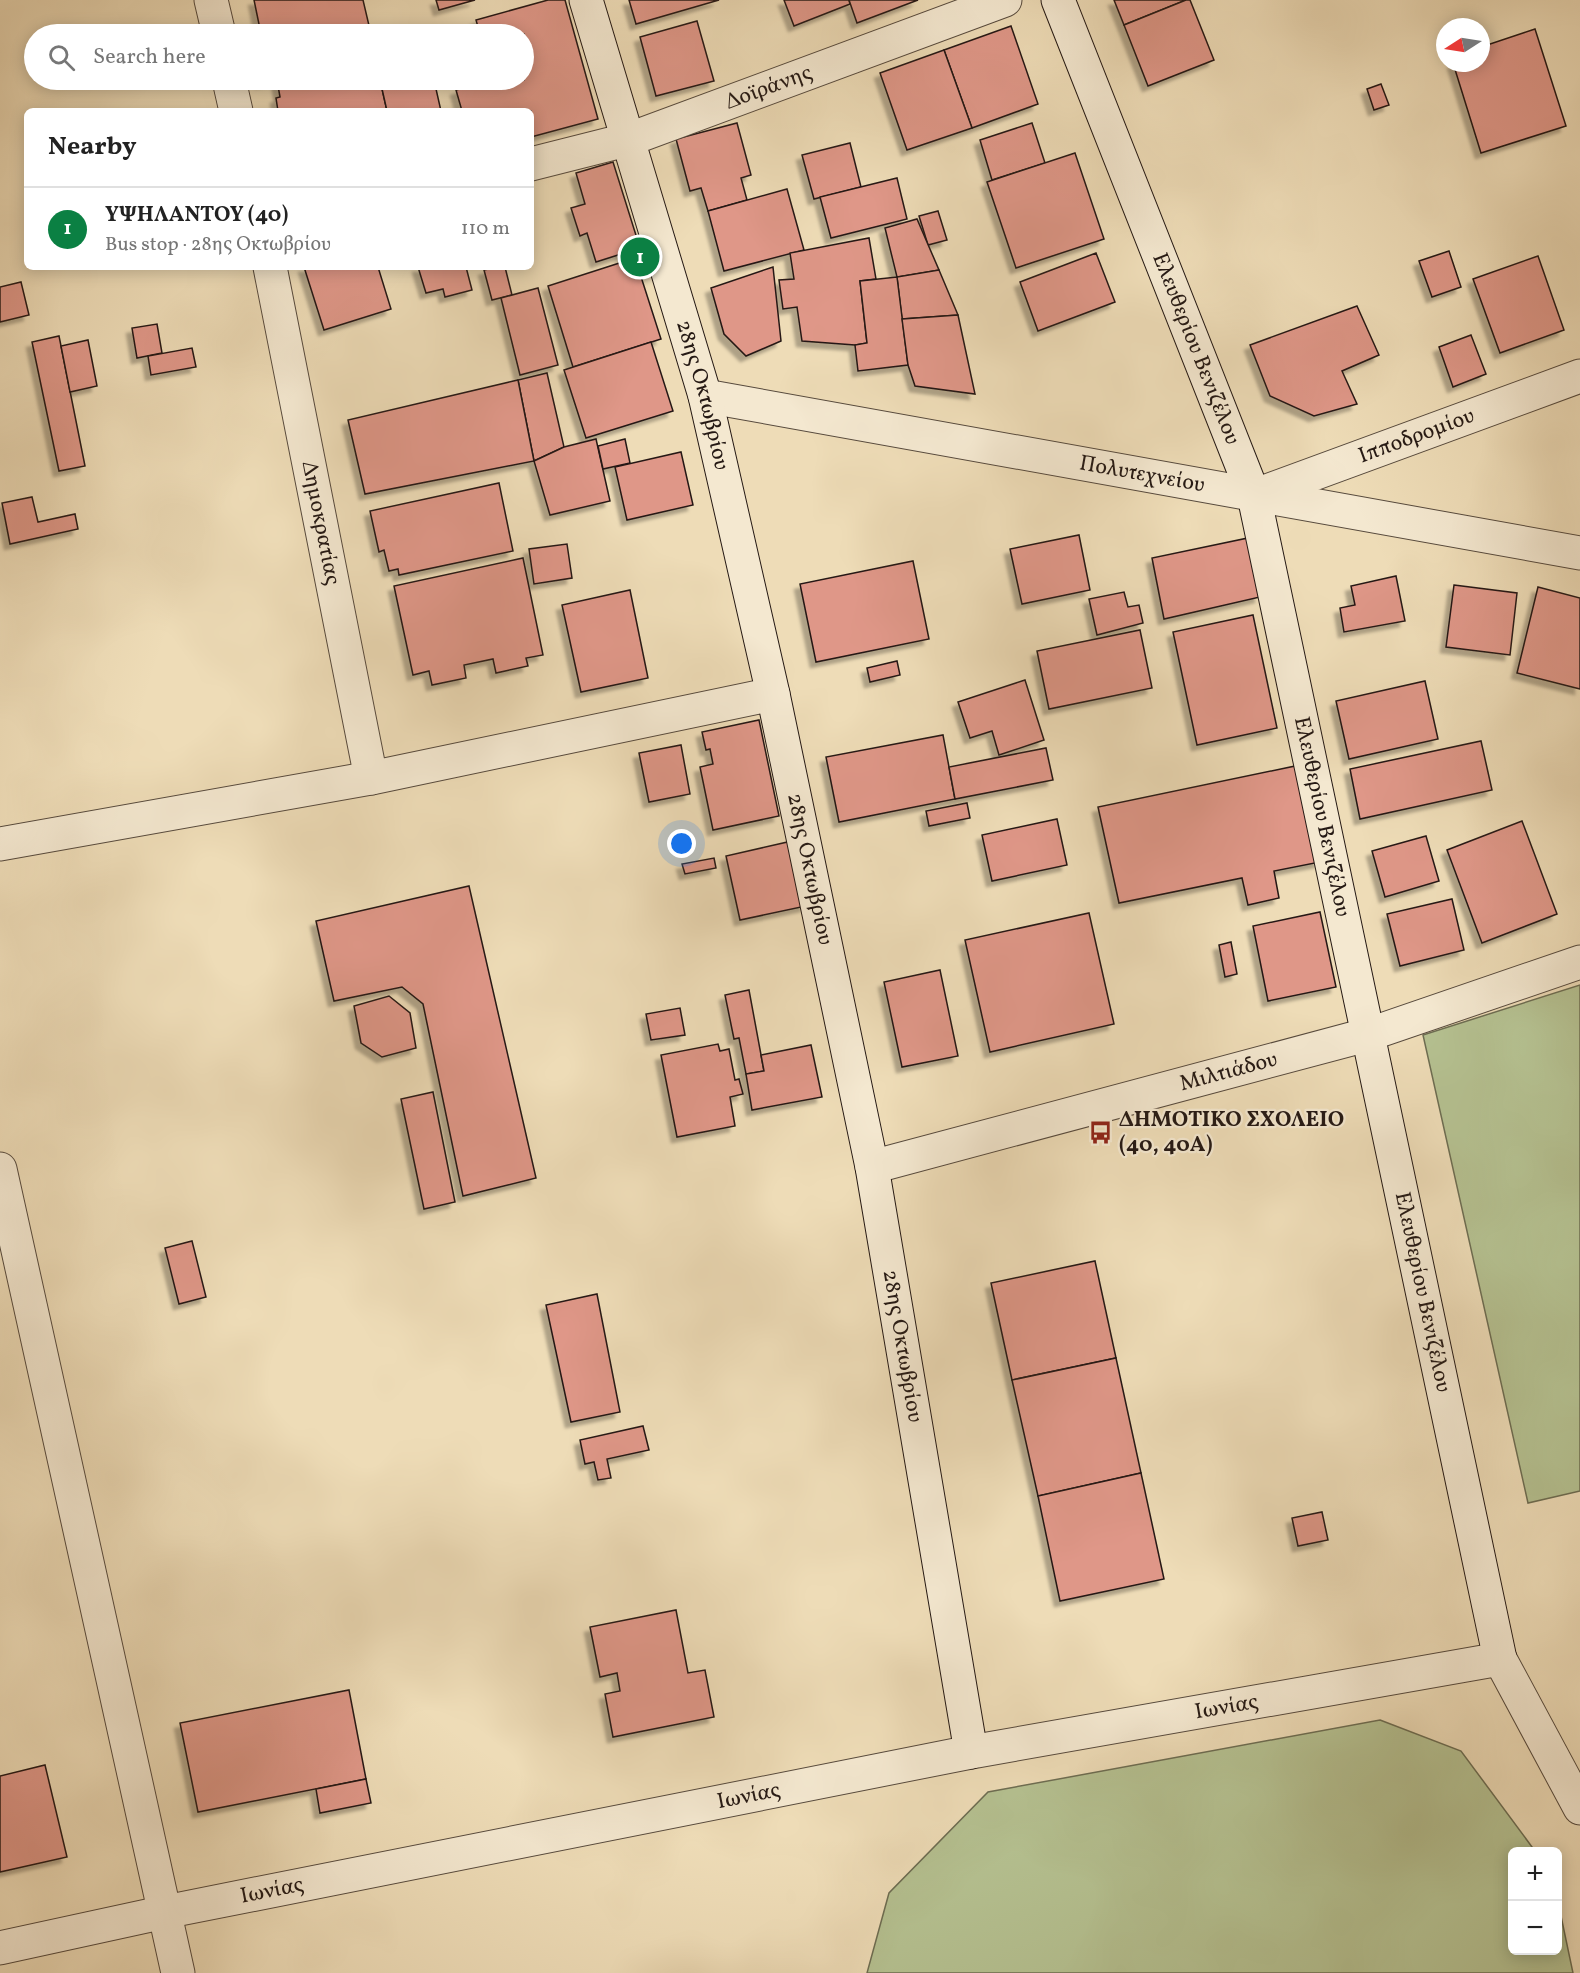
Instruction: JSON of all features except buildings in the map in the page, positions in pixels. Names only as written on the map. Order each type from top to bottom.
[{"type":"street","points":[[211,0],[217,24]]},
{"type":"street","name":"28ης Οκτωβρίου","points":[[586,0],[630,139],[705,396],[773,694],[872,1167],[971,1752]]},
{"type":"street","name":"Δοϊράνης","points":[[534,163],[630,139],[1005,0]]},
{"type":"street","name":"Ελευθερίου Βενιζέλου","points":[[1058,0],[1254,496],[1370,1034],[1500,1659],[1580,1808]]},
{"type":"street","points":[[231,90],[235,108]]},
{"type":"street","name":"Δημοκρατίας","points":[[271,270],[371,778]]},
{"type":"street","name":"Ιπποδρομίου","points":[[1254,496],[1580,376]]},
{"type":"street","name":"Πολυτεχνείου","points":[[705,396],[1580,553]]},
{"type":"street","points":[[0,844],[371,778],[773,694]]},
{"type":"street","name":"Μιλτιάδου","points":[[872,1167],[1370,1034],[1580,962]]},
{"type":"street","points":[[0,1169],[178,1973]]},
{"type":"street","name":"Ιωνίας","points":[[0,1947],[165,1912],[971,1752],[1500,1659]]},
{"type":"green space","points":[[1580,985],[1580,1491],[1528,1503],[1423,1035]]},
{"type":"green space","points":[[1380,1720],[1461,1751],[1532,1847],[1508,1847],[1508,1955],[1562,1955],[1562,1921],[1573,1973],[867,1973],[889,1893],[988,1792]]},
{"type":"place","name":"ΥΨΗΛΑΝΤΟΥ (40)","points":[[640,257]]},
{"type":"place","name":"ΔΗΜΟΤΙΚΟ ΣΧΟΛΕΙΟ (40, 40Α)","points":[[1101,1133]]}]
